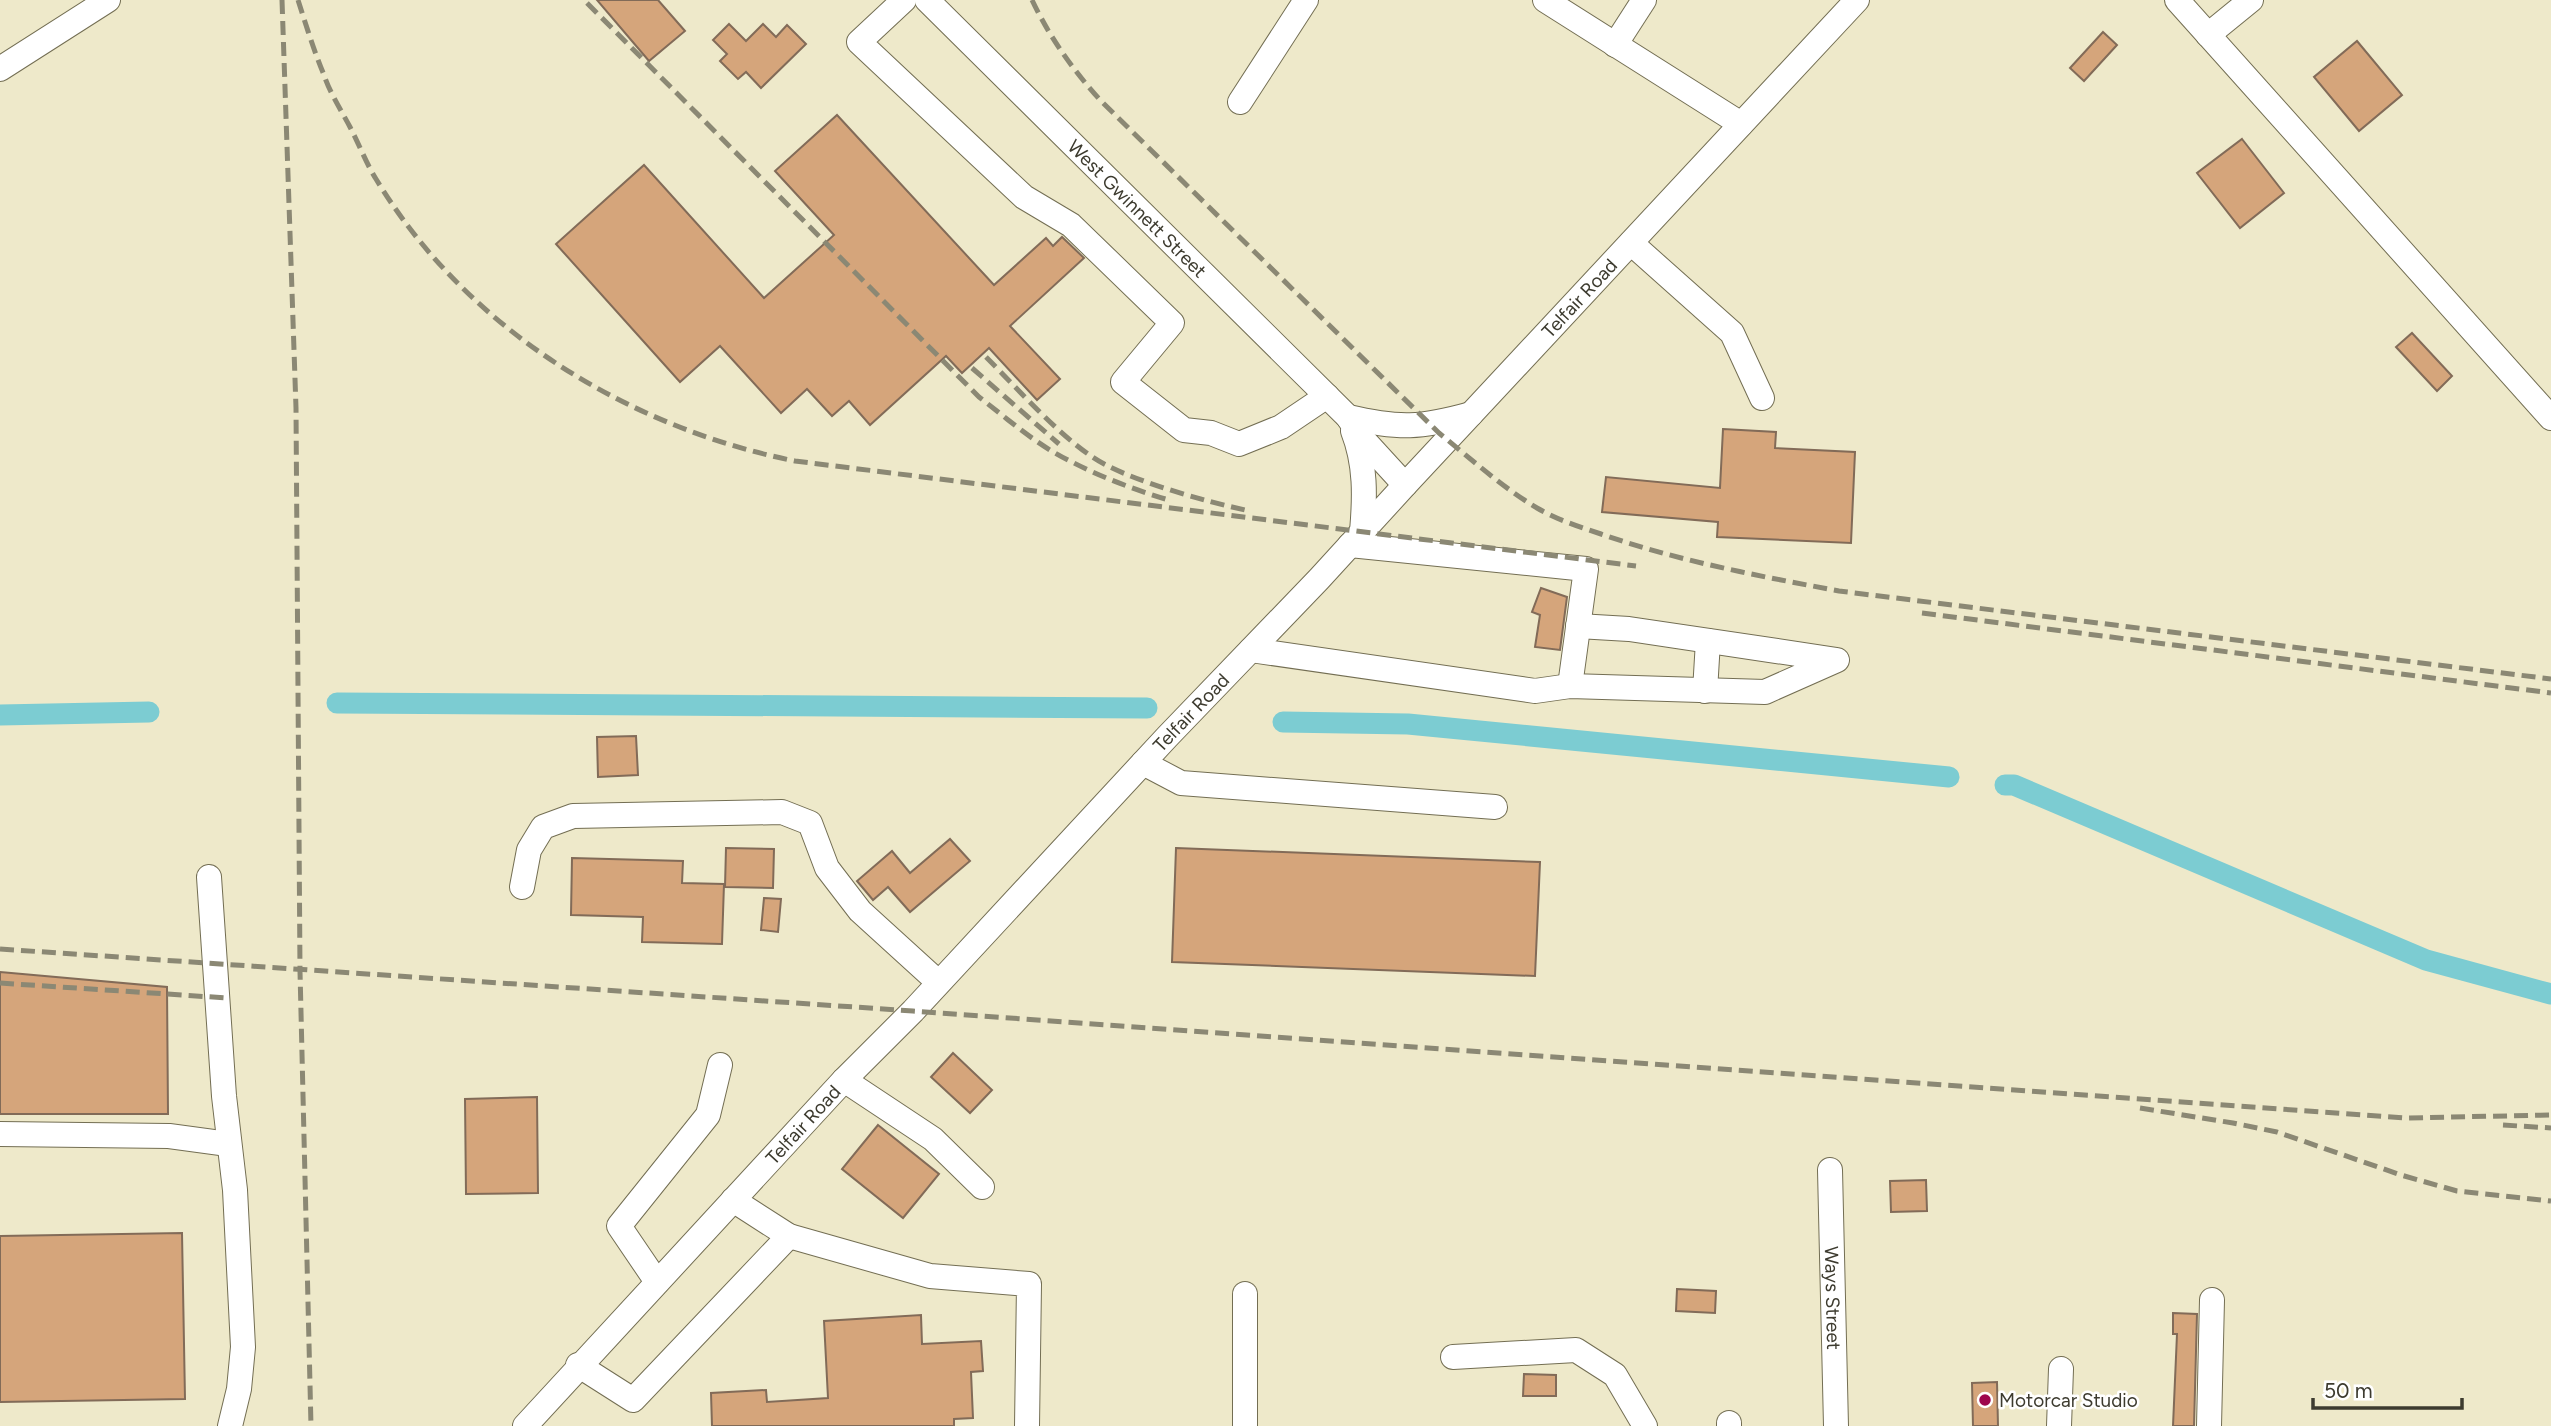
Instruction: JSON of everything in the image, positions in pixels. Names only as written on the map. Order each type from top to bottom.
[{"type":"street","points":[[0,69],[108,0]]},
{"type":"street","points":[[904,0],[859,42],[1024,197],[1071,225],[1172,323],[1123,382],[1184,430],[1211,433],[1239,444],[1281,427],[1326,396]]},
{"type":"street","name":"West Gwinnett Street","points":[[927,0],[1348,417],[1362,438],[1411,478]]},
{"type":"street","points":[[1240,102],[1307,0]]},
{"type":"street","points":[[1545,0],[1741,124]]},
{"type":"street","points":[[1615,45],[1644,0]]},
{"type":"street","name":"Telfair Road","points":[[525,1426],[844,1080],[913,1011],[1857,0]]},
{"type":"street","points":[[2177,0],[2551,418]]},
{"type":"street","points":[[2208,35],[2251,0]]},
{"type":"street","points":[[1631,243],[1732,333],[1762,398]]},
{"type":"street","points":[[1348,417],[1386,426],[1415,426],[1472,414]]},
{"type":"street","points":[[1348,417],[1364,474],[1365,499],[1356,538],[1586,569],[1570,686]]},
{"type":"street","points":[[1251,650],[1535,691],[1570,686],[1765,692],[1837,660],[1629,629],[1578,626]]},
{"type":"street","points":[[1705,691],[1708,641]]},
{"type":"street","points":[[1143,763],[1181,783],[1495,807]]},
{"type":"street","points":[[522,887],[529,850],[543,827],[573,816],[782,812],[810,823],[827,868],[860,911],[938,982]]},
{"type":"street","points":[[209,877],[228,1144],[235,1190],[243,1347],[239,1389],[230,1426]]},
{"type":"street","points":[[657,1282],[619,1226],[708,1115],[720,1065]]},
{"type":"street","points":[[844,1080],[933,1139],[982,1187]]},
{"type":"street","points":[[0,1134],[169,1136],[228,1144]]},
{"type":"street","name":"Ways Street","points":[[1830,1170],[1836,1426]]},
{"type":"street","points":[[733,1200],[789,1236],[930,1276],[1029,1284],[1027,1426]]},
{"type":"street","points":[[579,1365],[633,1400],[789,1236]]},
{"type":"street","points":[[1245,1294],[1245,1426]]},
{"type":"street","points":[[2209,1426],[2212,1300]]},
{"type":"street","points":[[1452,1357],[1576,1350],[1615,1375],[1644,1426]]},
{"type":"street","points":[[2059,1426],[2061,1369]]},
{"type":"building","points":[[597,0],[658,0],[685,31],[649,61]]},
{"type":"building","points":[[729,24],[746,41],[763,24],[776,37],[787,25],[806,44],[761,88],[746,72],[738,79],[720,61],[727,54],[713,40]]},
{"type":"building","points":[[2103,32],[2117,45],[2084,81],[2070,68]]},
{"type":"building","points":[[2357,41],[2402,95],[2359,131],[2314,77]]},
{"type":"building","points":[[837,115],[994,285],[1046,238],[1053,246],[1062,237],[1084,258],[1010,326],[1060,379],[1037,400],[989,348],[962,373],[946,356],[870,425],[849,401],[832,416],[807,389],[781,413],[720,346],[680,382],[556,244],[644,165],[764,298],[834,235],[775,171]]},
{"type":"building","points":[[2242,139],[2284,193],[2240,228],[2197,173]]},
{"type":"building","points":[[2412,333],[2452,376],[2437,391],[2396,347]]},
{"type":"building","points":[[1723,429],[1776,432],[1775,448],[1855,452],[1851,543],[1717,537],[1718,522],[1602,512],[1606,477],[1720,488]]},
{"type":"building","points":[[1541,588],[1567,597],[1560,650],[1535,647],[1540,615],[1532,612]]},
{"type":"building","points":[[636,736],[638,775],[598,777],[597,737]]},
{"type":"building","points":[[950,839],[970,861],[910,912],[888,887],[873,900],[857,881],[892,851],[910,873]]},
{"type":"building","points":[[726,848],[774,849],[773,888],[725,887]]},
{"type":"building","points":[[1176,848],[1540,862],[1535,976],[1172,962]]},
{"type":"building","points":[[572,858],[683,861],[682,883],[724,884],[722,944],[642,942],[643,917],[571,915]]},
{"type":"building","points":[[764,898],[781,899],[778,932],[761,930]]},
{"type":"building","points":[[0,972],[167,987],[168,1114],[0,1114]]},
{"type":"building","points":[[953,1053],[992,1090],[970,1113],[931,1077]]},
{"type":"building","points":[[537,1097],[538,1193],[466,1194],[465,1099]]},
{"type":"building","points":[[878,1125],[939,1174],[903,1218],[842,1169]]},
{"type":"building","points":[[1926,1180],[1927,1211],[1891,1212],[1890,1181]]},
{"type":"building","points":[[182,1233],[185,1399],[0,1402],[0,1236]]},
{"type":"building","points":[[1677,1289],[1716,1291],[1715,1313],[1676,1311]]},
{"type":"building","points":[[2173,1313],[2197,1314],[2194,1426],[2173,1426],[2177,1334],[2173,1334]]},
{"type":"building","points":[[921,1315],[922,1344],[981,1341],[983,1371],[971,1372],[973,1418],[954,1419],[954,1426],[712,1426],[711,1393],[766,1390],[767,1402],[828,1398],[824,1321]]},
{"type":"building","points":[[1524,1374],[1556,1375],[1556,1396],[1523,1396]]},
{"type":"building","name":"Motorcar Studio","points":[[1997,1382],[1998,1426],[1973,1426],[1972,1383]]},
{"type":"waterway","points":[[337,703],[1147,708]]},
{"type":"waterway","points":[[0,715],[149,712]]},
{"type":"waterway","points":[[1283,722],[1408,724],[1949,777]]},
{"type":"waterway","points":[[2005,785],[2014,785],[2426,960],[2551,994]]},
{"type":"railway","points":[[282,0],[296,408],[300,971],[311,1426]]},
{"type":"railway","points":[[298,0],[332,95],[372,173],[413,233],[456,281],[504,325],[556,363],[612,396],[671,424],[732,445],[795,461],[1636,566]]},
{"type":"railway","points":[[1032,0],[1063,53],[1101,101],[1439,433],[1511,491],[1552,516],[1630,544],[1689,560],[1839,591],[2551,679]]},
{"type":"railway","points":[[587,3],[979,397],[1059,456],[1108,479],[1172,501]]},
{"type":"railway","points":[[986,357],[1060,431],[1106,465],[1193,497],[1245,510]]},
{"type":"railway","points":[[972,368],[1059,444]]},
{"type":"railway","points":[[1922,613],[2551,693]]},
{"type":"railway","points":[[0,949],[913,1011],[2405,1118],[2551,1115]]},
{"type":"railway","points":[[0,983],[227,998]]},
{"type":"railway","points":[[2140,1108],[2277,1132],[2401,1175],[2457,1191],[2551,1201]]},
{"type":"railway","points":[[2503,1125],[2551,1128]]},
{"type":"place","name":"Motorcar Studio","points":[[1985,1400]]}]
